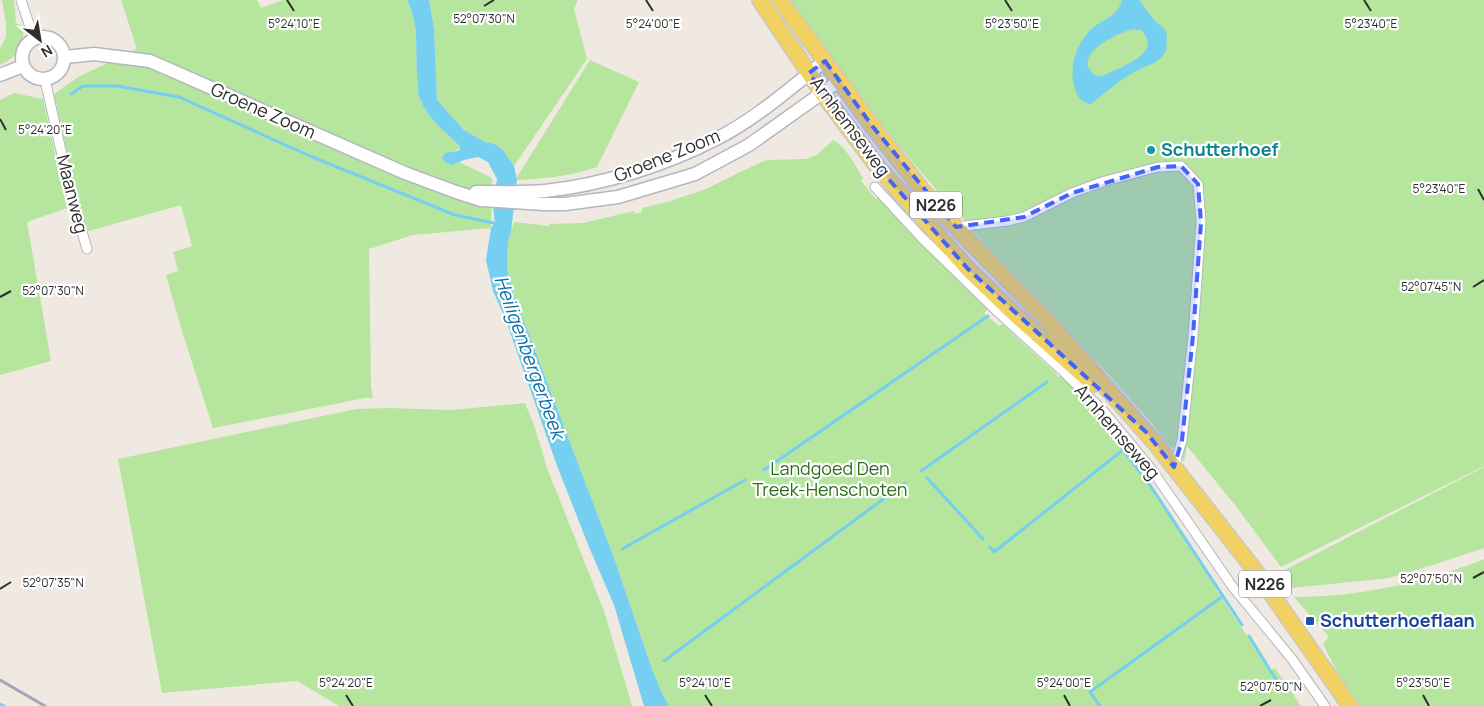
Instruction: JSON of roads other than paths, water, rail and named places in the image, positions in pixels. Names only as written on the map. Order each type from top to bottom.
[{"type":"main road","name":"Arnhemseweg","points":[[760,0],[823,94],[877,166],[968,268],[1019,318],[1146,432]]},
{"type":"main road","name":"Arnhemseweg","points":[[780,0],[872,127],[923,191],[1046,319],[1146,432],[1254,569],[1350,706]]},
{"type":"main road","points":[[44,37],[54,40],[62,47],[65,57],[64,64],[59,73],[44,80],[31,76],[23,66],[22,58],[28,43],[34,39],[44,37]]},
{"type":"main road","name":"Groene Zoom","points":[[65,57],[94,54],[150,61],[405,174],[456,192],[544,204],[565,204],[618,197],[695,174],[749,145],[840,81]]},
{"type":"main road","name":"Groene Zoom","points":[[481,196],[545,191],[607,180],[672,159],[717,139],[754,116],[825,61]]},
{"type":"main road","points":[[0,74],[23,66]]},
{"type":"street","points":[[21,0],[34,39]]},
{"type":"street","name":"Maanweg","points":[[44,80],[69,186],[87,249]]},
{"type":"street","name":"Arnhemseweg","points":[[956,227],[1024,217],[1072,193],[1105,181],[1158,167],[1181,166],[1198,184],[1201,222],[1193,336],[1182,440],[1174,467]]},
{"type":"street","name":"Arnhemseweg","points":[[876,187],[922,238],[999,313],[1063,371],[1105,414],[1152,470],[1232,586],[1292,659],[1325,706]]},
{"type":"water","name":"Heiligenbergerbeek","points":[[407,0],[429,0],[434,28],[437,100],[464,130],[502,149],[514,166],[517,180],[511,232],[508,241],[507,269],[514,295],[614,558],[652,669],[669,706],[644,706],[614,605],[556,463],[505,318],[493,291],[486,260],[491,228],[495,223],[493,206],[497,179],[488,162],[478,157],[452,165],[446,163],[442,158],[445,153],[458,151],[460,146],[432,119],[419,97],[416,31]]},
{"type":"water","points":[[1122,0],[1139,0],[1155,21],[1165,29],[1167,36],[1166,51],[1154,63],[1134,72],[1117,83],[1091,104],[1081,99],[1075,89],[1073,72],[1076,54],[1083,39],[1089,32],[1112,16]],"holes":[[[1133,29],[1141,30],[1147,38],[1147,46],[1144,53],[1137,59],[1103,76],[1091,72],[1088,63],[1095,49],[1119,34]]]},
{"type":"waterway","points":[[71,94],[83,86],[117,86],[179,97],[310,156],[455,215],[498,224]]},
{"type":"waterway","points":[[764,470],[988,316]]},
{"type":"waterway","points":[[921,471],[1047,382]]},
{"type":"waterway","points":[[990,547],[994,552],[1123,450],[1150,485],[1242,625]]},
{"type":"waterway","points":[[927,478],[983,539]]},
{"type":"waterway","points":[[622,549],[745,480]]},
{"type":"waterway","points":[[664,661],[905,483]]},
{"type":"waterway","points":[[1100,706],[1090,692],[1223,596]]},
{"type":"waterway","points":[[1249,636],[1283,688]]},
{"type":"waterway","points":[[0,704],[4,706]]},
{"type":"railway","points":[[0,680],[45,706]]},
{"type":"place","name":"Schutterhoef","points":[[1151,150]]},
{"type":"place","name":"Schutterhoeflaan","points":[[1310,621]]},
{"type":"park label","name":"Landgoed Den Treek-Henschoten","points":[[830,479]]}]
